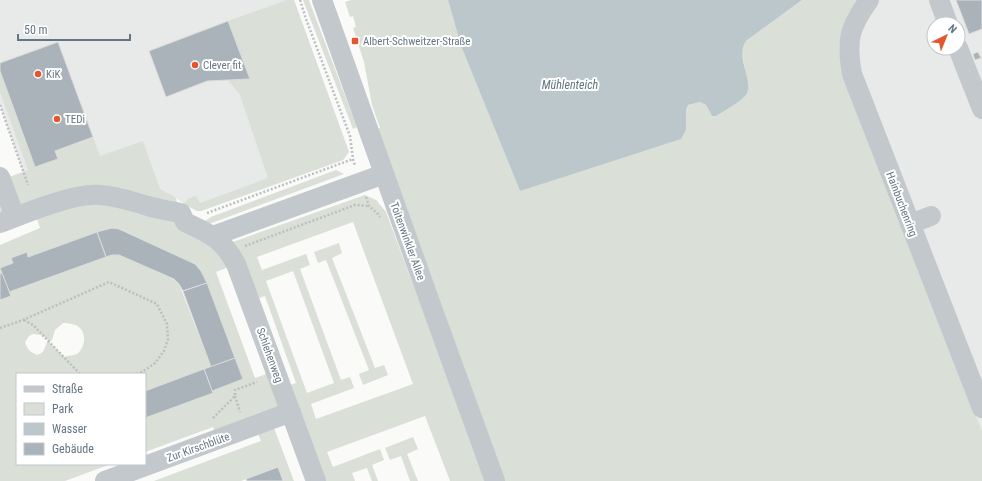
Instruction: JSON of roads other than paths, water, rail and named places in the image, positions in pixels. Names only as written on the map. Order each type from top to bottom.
[{"type":"street","name":"Toitenwinkler Allee","points":[[322,0],[495,481]]},
{"type":"street","name":"Hainbuchenring","points":[[869,0],[858,16],[850,34],[848,53],[852,74],[982,408]]},
{"type":"street","points":[[939,0],[945,16]]},
{"type":"street","points":[[961,56],[982,109]]},
{"type":"street","points":[[0,177],[7,220],[73,198],[98,194],[124,198],[148,206],[181,213],[185,222],[212,236],[384,174]]},
{"type":"street","points":[[910,224],[931,216]]},
{"type":"street","name":"Schlehenweg","points":[[212,236],[224,245],[229,252],[244,284],[316,481]]},
{"type":"street","name":"Zur Kirschblüte","points":[[105,481],[290,412]]},
{"type":"water","name":"Mühlenteich","points":[[448,0],[802,0],[746,41],[742,54],[748,91],[745,96],[735,104],[716,116],[712,116],[706,105],[700,102],[688,105],[686,110],[686,130],[681,139],[520,191],[461,46]]},
{"type":"place","name":"Albert-Schweitzer-Straße","points":[[355,41]]},
{"type":"place","name":"Clever fit","points":[[195,65]]},
{"type":"place","name":"KiK","points":[[38,74]]},
{"type":"place","name":"TEDi","points":[[57,119]]}]
